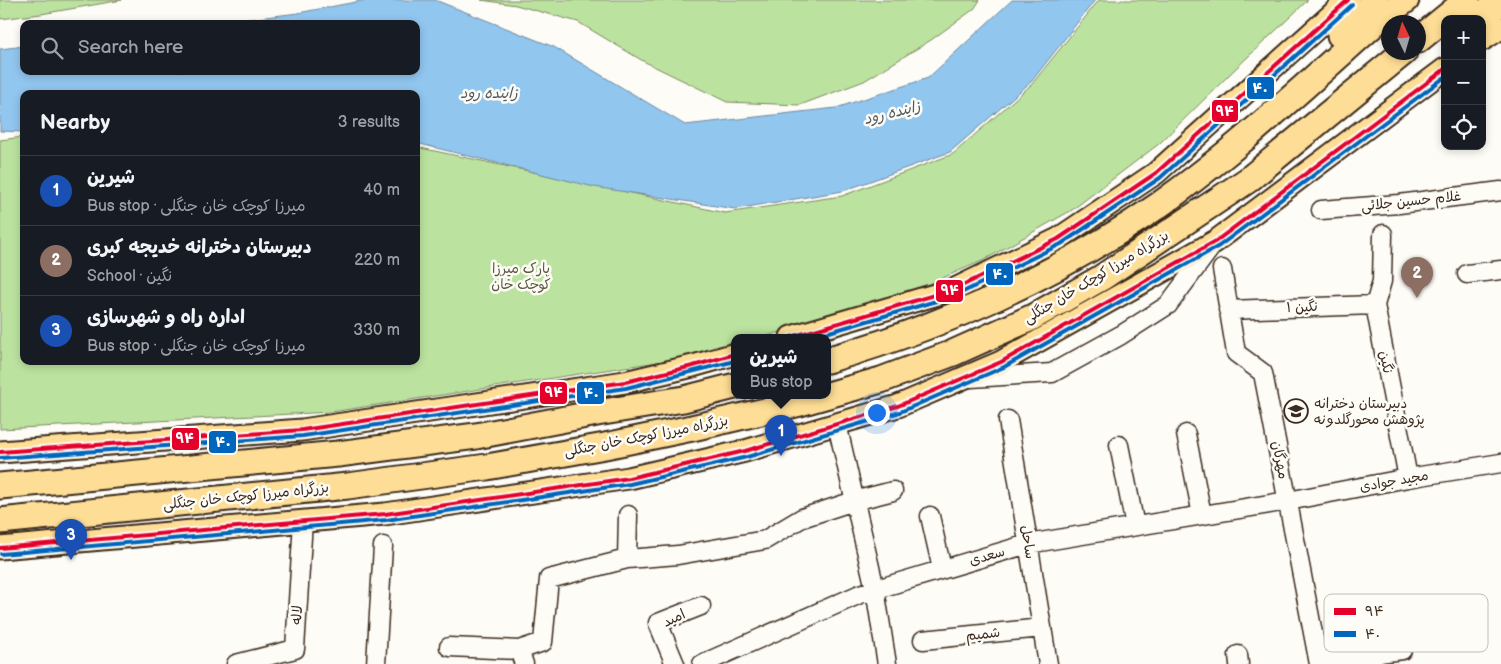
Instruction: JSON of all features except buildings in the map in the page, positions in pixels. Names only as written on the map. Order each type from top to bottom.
[{"type":"highway","points":[[1292,97],[1326,51],[1375,0]]},
{"type":"highway","name":"بزرگراه میرزا کوچک خان جنگلی","points":[[831,359],[868,348],[934,324],[1015,289],[1088,250],[1159,205],[1229,151],[1382,17],[1406,0]]},
{"type":"highway","points":[[1426,35],[1467,0]]},
{"type":"highway","points":[[1479,15],[1501,4]]},
{"type":"highway","points":[[1426,39],[1441,33]]},
{"type":"highway","name":"بزرگراه میرزا کوچک خان جنگلی","points":[[831,394],[881,380],[953,353],[1031,318],[1101,278],[1248,180],[1394,60]]},
{"type":"highway","points":[[0,486],[338,454],[466,437],[684,399],[731,387]]},
{"type":"highway","name":"بزرگراه میرزا کوچک خان جنگلی","points":[[0,521],[348,486],[487,466],[692,428],[814,399]]},
{"type":"main road","points":[[801,334],[955,288],[1058,239],[1156,173],[1348,0]]},
{"type":"main road","points":[[1486,37],[1501,28]]},
{"type":"main road","points":[[0,548],[406,512],[630,478],[745,451],[898,406],[1010,358],[1216,241],[1441,72]]},
{"type":"main road","points":[[0,452],[302,430],[625,382],[731,355]]},
{"type":"street","name":"غلام حسین جلائی","points":[[1321,210],[1400,204],[1501,191]]},
{"type":"street","points":[[1376,304],[1382,281],[1383,234]]},
{"type":"street","points":[[963,378],[1052,373],[1121,335],[1168,305],[1216,241]]},
{"type":"street","name":"مهرگان","points":[[1222,269],[1236,353],[1263,373],[1319,662]]},
{"type":"street","points":[[1467,274],[1501,270]]},
{"type":"street","name":"نگین ۱","points":[[1228,310],[1376,304]]},
{"type":"street","name":"نگین","points":[[1376,304],[1408,478]]},
{"type":"street","name":"ساحل","points":[[1008,420],[1048,664]]},
{"type":"street","points":[[837,424],[875,589],[887,664]]},
{"type":"street","points":[[1186,434],[1202,515]]},
{"type":"street","points":[[1119,445],[1136,526]]},
{"type":"street","name":"مجید جوادی","points":[[1288,501],[1408,478],[1501,463]]},
{"type":"street","points":[[449,647],[521,657],[543,642],[548,579],[627,559],[678,555],[764,540],[802,518],[854,501],[893,491]]},
{"type":"street","name":"سعدی","points":[[702,664],[860,594],[1028,544],[1288,501]]},
{"type":"street","points":[[627,559],[628,515]]},
{"type":"street","points":[[930,516],[942,569]]},
{"type":"street","name":"لاله","points":[[236,664],[294,649],[303,520]]},
{"type":"street","points":[[376,664],[383,546]]},
{"type":"street","name":"امید","points":[[675,664],[658,623],[701,606]]},
{"type":"street","name":"شمیم","points":[[924,640],[1042,628]]},
{"type":"street","points":[[1319,662],[1388,652]]},
{"type":"green space","points":[[0,0],[122,0],[0,19]]},
{"type":"green space","points":[[481,0],[980,0],[974,9],[931,40],[864,81],[800,105],[727,102],[643,61],[578,22],[516,5]]},
{"type":"green space","name":"پارک میرزا کوچک خان","points":[[1099,0],[1308,0],[1160,143],[1072,210],[984,260],[908,293],[774,334],[731,334],[731,346],[690,357],[331,412],[0,429],[0,140],[20,138],[20,365],[420,365],[420,148],[725,213],[842,196],[953,154],[1032,84]]},
{"type":"water","name":"زاینده رود","points":[[366,0],[435,0],[554,47],[685,125],[836,108],[928,78],[1012,0],[1095,0],[1032,81],[950,152],[843,191],[735,209],[594,187],[420,144],[420,90],[20,90],[20,132],[0,131],[0,49],[20,46],[20,75],[420,75],[420,20],[241,20],[298,13]]},
{"type":"transit line","name":"۹۴","points":[[801,334],[955,289],[1058,239],[1156,173],[1348,0]]},
{"type":"transit line","name":"۴۰","points":[[822,334],[957,295],[1061,244],[1160,178],[1352,5]]},
{"type":"transit line","name":"۹۴","points":[[0,548],[385,514],[629,478],[745,451],[898,406],[1001,362],[1216,241],[1441,72]]},
{"type":"transit line","name":"۴۰","points":[[1,554],[386,520],[630,484],[747,457],[900,412],[1004,367],[1219,246],[1441,80]]},
{"type":"transit line","name":"۹۴","points":[[0,452],[302,430],[625,382],[731,355]]},
{"type":"transit line","name":"۴۰","points":[[0,458],[303,436],[626,388],[731,362]]},
{"type":"place","name":"دبیرستان دخترانه خدیجه کبری","points":[[1417,298]]},
{"type":"place","name":"دبیرستان دخترانه پژوهش محورگلدونه","points":[[1296,411]]},
{"type":"place","name":"شیرین","points":[[781,456]]},
{"type":"place","name":"اداره راه و شهرسازی","points":[[71,560]]}]
